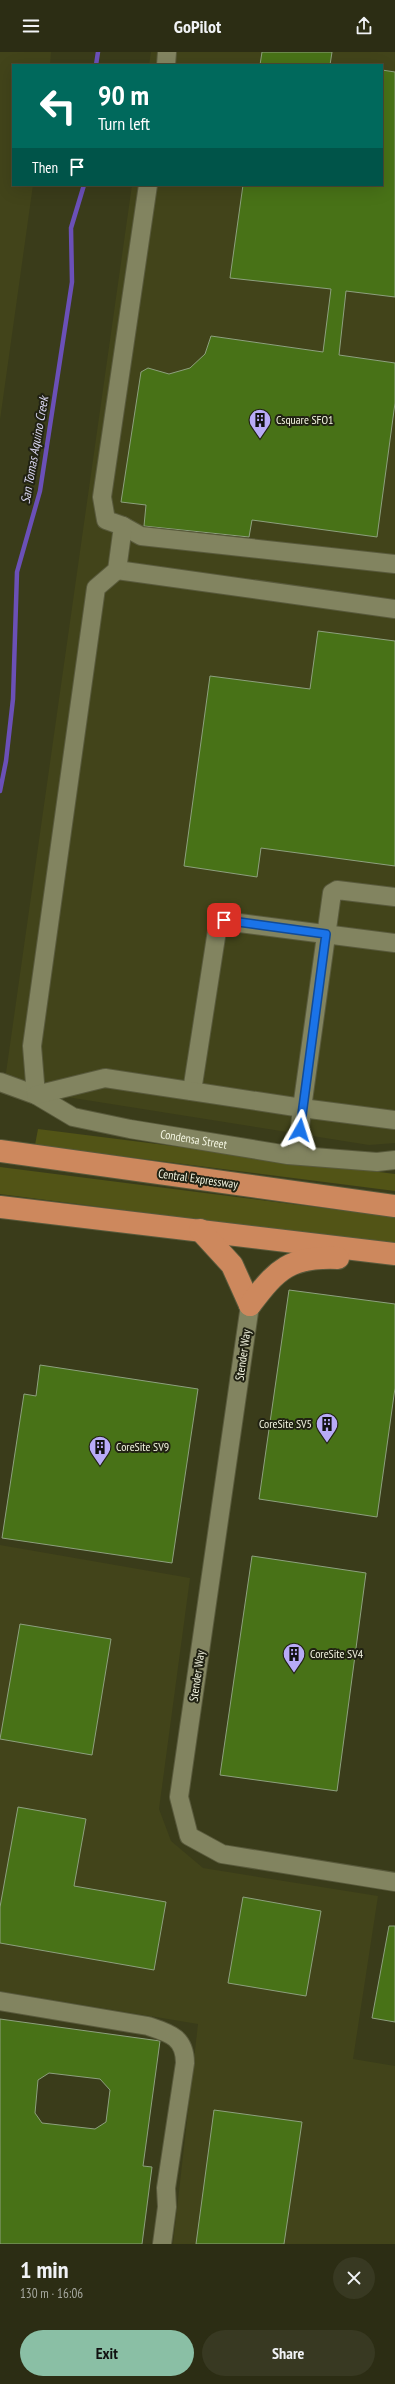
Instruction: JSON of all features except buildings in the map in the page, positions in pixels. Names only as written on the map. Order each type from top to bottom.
[{"type":"highway","name":"Central Expressway","points":[[0,1151],[395,1206]]},
{"type":"highway","points":[[0,1207],[395,1254]]},
{"type":"highway","points":[[200,1230],[232,1265],[250,1305],[269,1280],[285,1266],[316,1258],[395,1261]]},
{"type":"street","points":[[166,64],[167,52]]},
{"type":"street","points":[[148,186],[102,497],[106,520],[123,526],[141,536],[395,564]]},
{"type":"street","points":[[123,526],[117,570],[96,588],[32,1046],[36,1095],[105,1078],[302,1108],[395,1120]]},
{"type":"street","points":[[117,570],[395,608]]},
{"type":"street","points":[[297,1155],[302,1108],[332,893],[337,890],[395,897]]},
{"type":"street","points":[[192,1092],[218,924],[224,920],[395,943]]},
{"type":"street","name":"Condensa Street","points":[[0,1082],[36,1095],[73,1117],[130,1129],[297,1155],[377,1162],[395,1160]]},
{"type":"street","name":"Stender Way","points":[[250,1305],[179,1798],[189,1836],[222,1854],[395,1882]]},
{"type":"street","points":[[0,2001],[148,2026],[169,2033],[179,2041],[185,2051],[185,2062],[166,2188],[167,2207],[162,2244]]},
{"type":"shaded area","points":[[0,52],[51,52],[50,64],[12,64],[12,186],[33,186],[0,420]]},
{"type":"shaded area","points":[[151,52],[395,52],[395,1143],[369,1145],[4,1087],[132,186],[383,186],[383,64],[149,64]]},
{"type":"shaded area","points":[[38,1129],[395,1174],[395,1191],[35,1145]]},
{"type":"shaded area","points":[[0,1167],[395,1217],[395,1245],[0,1194]]},
{"type":"shaded area","points":[[0,1545],[190,1578],[159,1809],[171,1841],[203,1868],[378,1896],[353,2059],[395,2066],[395,2244],[173,2244],[198,2024],[0,1991]]},
{"type":"waterway","name":"San Tomas Aquino Creek","points":[[96,64],[98,52]]},
{"type":"waterway","name":"San Tomas Aquino Creek","points":[[0,791],[6,761],[13,699],[17,572],[40,491],[72,282],[71,228],[84,186]]},
{"type":"place","name":"Csquare SFO1","points":[[260,440]]},
{"type":"place","name":"CoreSite SV5","points":[[327,1444]]},
{"type":"place","name":"CoreSite SV9","points":[[100,1466]]},
{"type":"place","name":"CoreSite SV4","points":[[294,1674]]},
{"type":"route","points":[[224,920],[326,934],[316,1019],[300,1130]]}]
